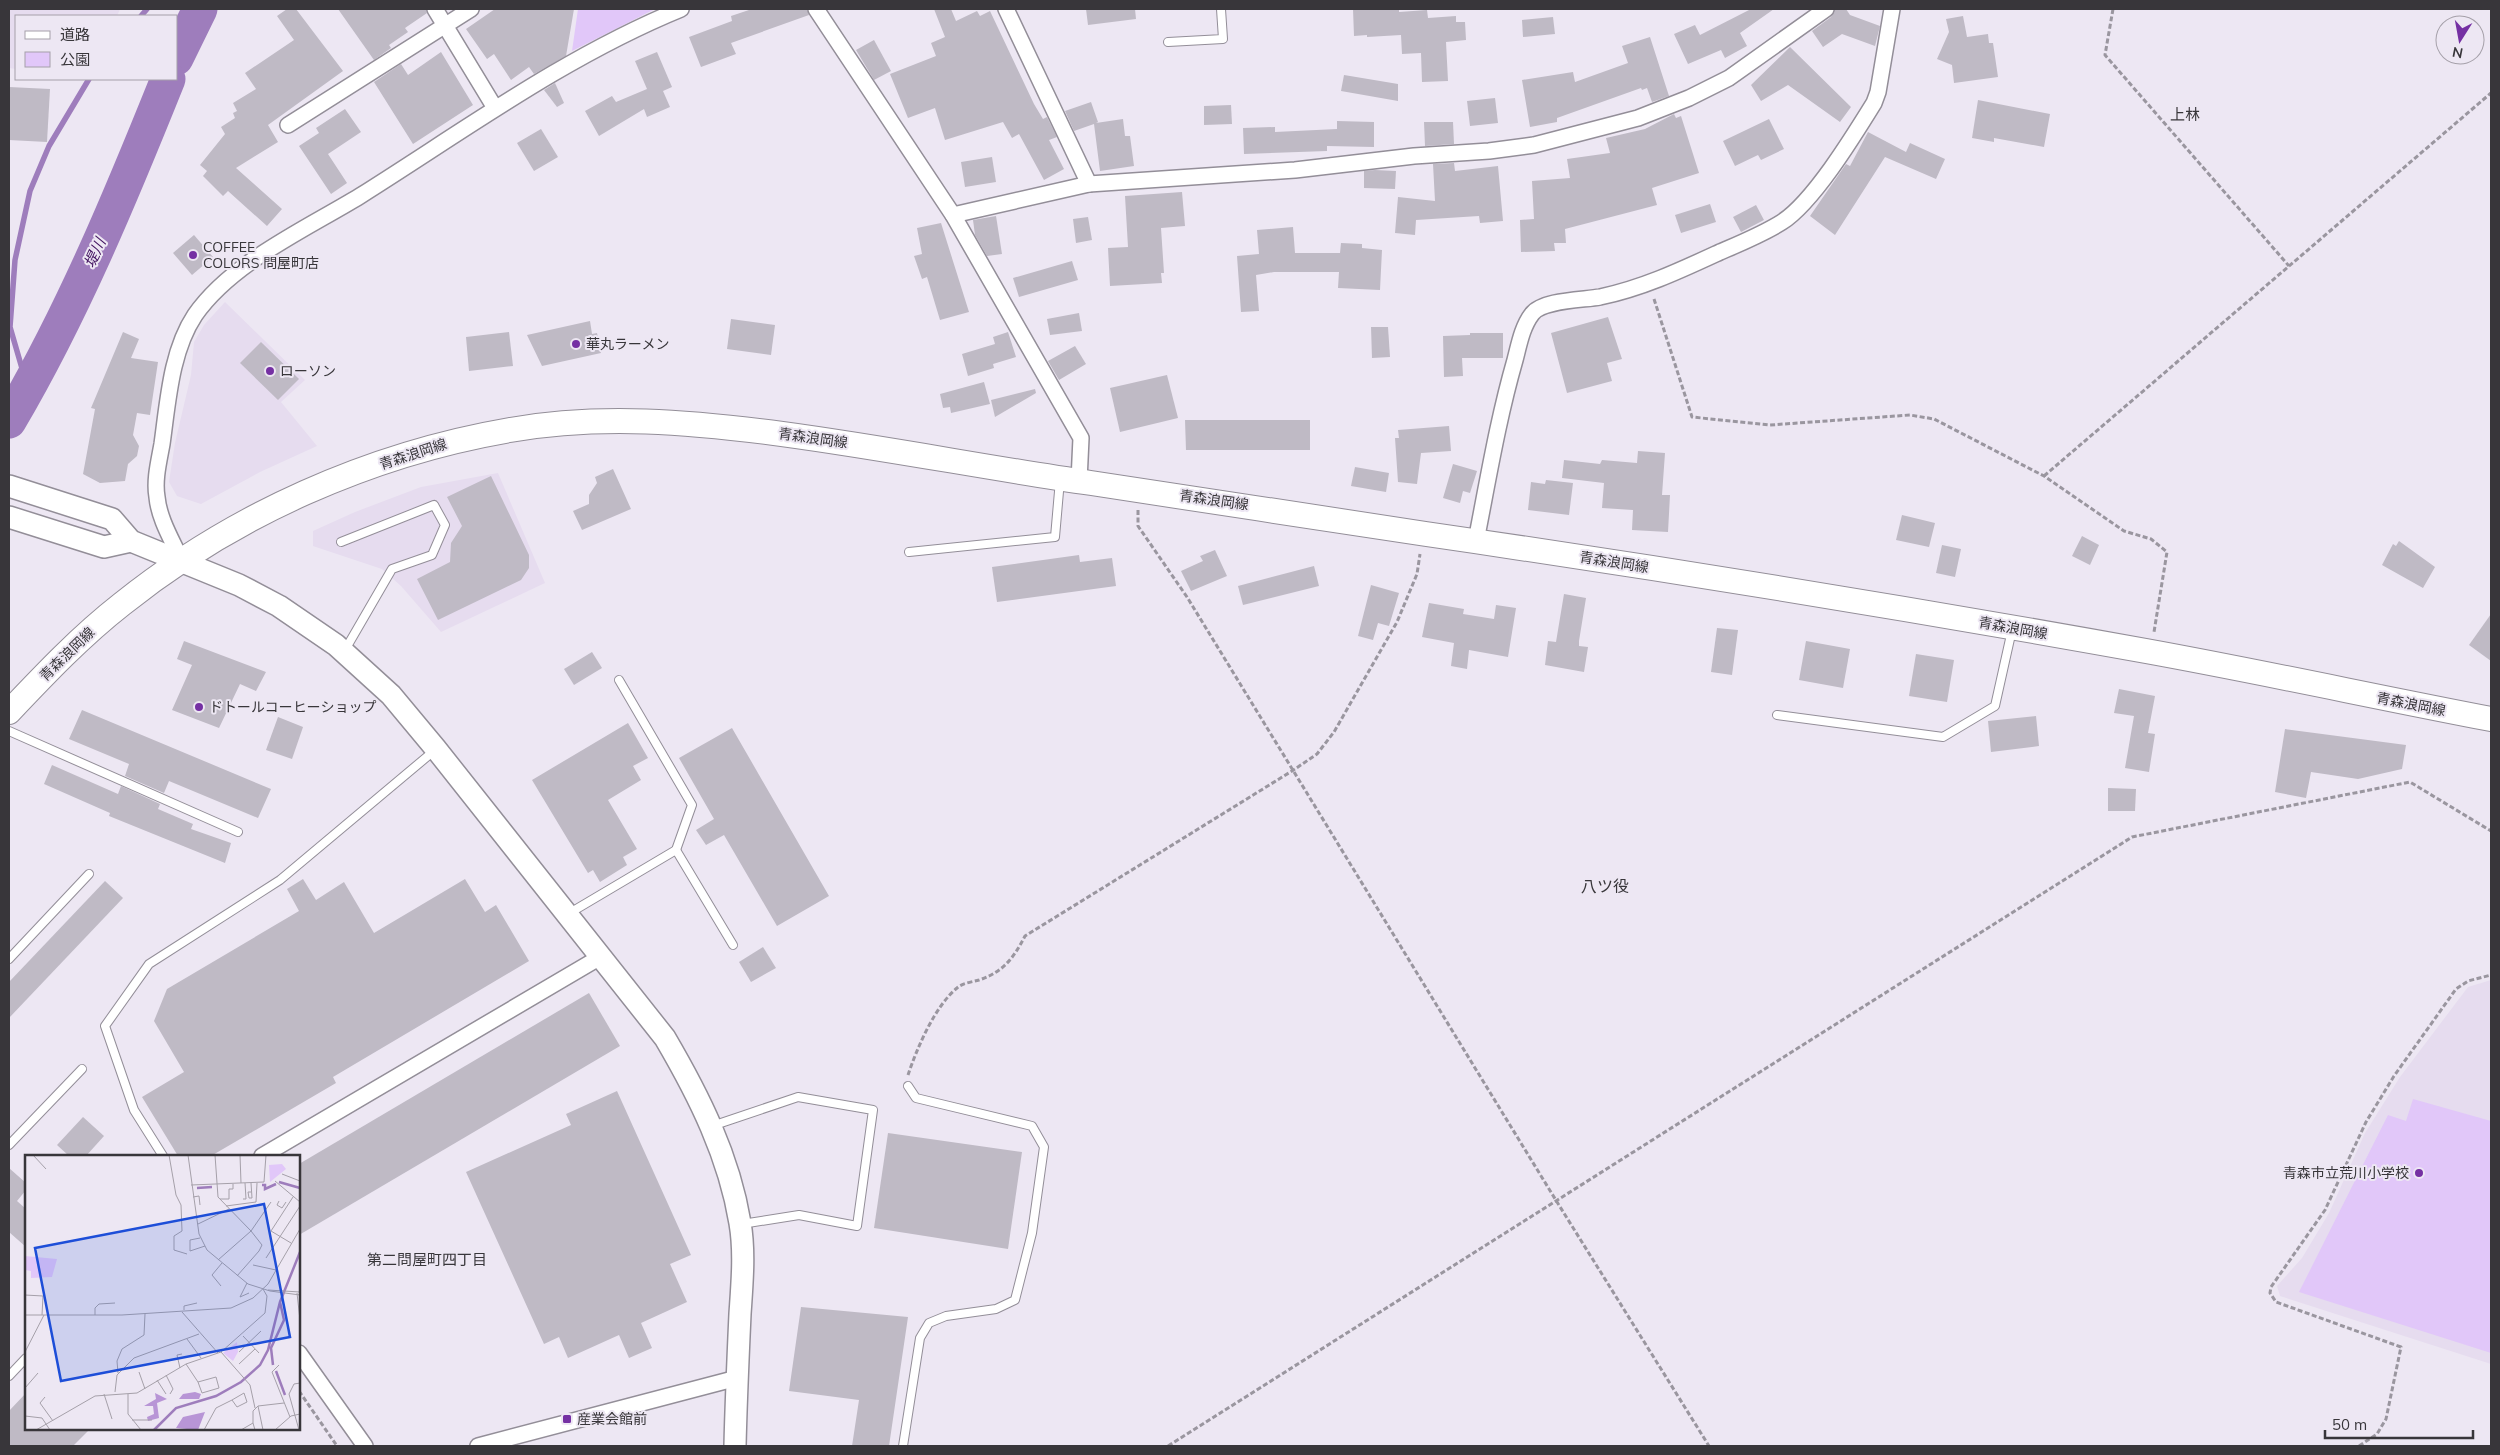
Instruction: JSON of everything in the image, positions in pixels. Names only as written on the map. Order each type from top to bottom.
[{"type":"main road","name":"青森浪岡線","points":[[9,712],[59,659],[119,606],[180,560],[268,510],[351,474],[458,439],[561,423],[613,420],[670,422],[740,428],[836,441],[1070,480],[1725,579],[2151,652],[2491,720]]},
{"type":"street","points":[[435,9],[495,108]]},
{"type":"street","points":[[288,124],[471,9]]},
{"type":"street","points":[[180,560],[159,509],[157,479],[177,354],[195,316],[209,298],[227,281],[264,253],[361,195],[495,108],[644,24],[681,9]]},
{"type":"street","points":[[816,9],[953,215],[1081,438],[1070,480]]},
{"type":"street","points":[[1006,9],[1089,184]]},
{"type":"street","points":[[953,215],[1089,184],[1295,170],[1414,156],[1489,151],[1534,145],[1638,118],[1689,98],[1729,78],[1826,9]]},
{"type":"street","points":[[1476,541],[1509,379],[1522,333],[1532,314],[1539,307],[1554,303],[1611,295],[1649,284],[1743,242],[1780,223],[1796,212],[1817,186],[1874,104],[1892,9]]},
{"type":"street","points":[[9,486],[112,519],[131,541],[180,560],[279,606],[344,652],[391,695],[436,749],[602,956],[665,1038],[693,1085],[712,1126],[731,1183],[740,1224],[742,1270],[735,1446]]},
{"type":"street","points":[[17,520],[104,547],[131,541]]},
{"type":"street","points":[[264,1155],[602,956]]},
{"type":"street","points":[[300,1354],[365,1446]]},
{"type":"street","points":[[478,1446],[737,1378]]},
{"type":"lane","points":[[1168,42],[1223,40],[1221,9]]},
{"type":"lane","points":[[909,552],[1055,537],[1070,480]]},
{"type":"lane","points":[[341,542],[434,505],[445,525],[432,555],[392,569],[344,652]]},
{"type":"lane","points":[[1777,715],[1943,737],[1995,706],[2012,628]]},
{"type":"lane","points":[[568,914],[676,850],[692,805],[619,680]]},
{"type":"lane","points":[[9,731],[238,832]]},
{"type":"lane","points":[[162,1155],[134,1110],[106,1026],[150,964],[280,880],[436,749]]},
{"type":"lane","points":[[676,850],[733,945]]},
{"type":"lane","points":[[9,959],[89,874]]},
{"type":"lane","points":[[9,1145],[82,1070]]},
{"type":"lane","points":[[903,1446],[920,1338],[929,1323],[946,1316],[996,1309],[1015,1300],[1032,1234],[1044,1147],[1032,1126],[916,1098],[908,1086]]},
{"type":"lane","points":[[712,1126],[798,1097],[872,1110],[857,1226],[799,1215],[740,1224]]},
{"type":"lane","points":[[9,1376],[25,1359]]},
{"type":"path","points":[[2113,9],[2105,55],[2289,266]]},
{"type":"path","points":[[2044,476],[2491,92]]},
{"type":"path","points":[[1649,284],[1692,417],[1770,425],[1910,415],[1934,419],[2044,476],[2124,531],[2151,539],[2167,552],[2151,652]]},
{"type":"path","points":[[1137,490],[1138,526],[1187,597],[1292,772],[1709,1446]]},
{"type":"path","points":[[908,1086],[908,1074],[915,1054],[946,1000],[958,986],[995,975],[1015,955],[1024,936],[1292,772],[1316,754],[1334,732],[1397,622],[1417,574],[1423,534]]},
{"type":"path","points":[[1168,1446],[2132,837],[2410,782],[2491,831]]},
{"type":"path","points":[[2359,1446],[2377,1434],[2386,1420],[2401,1347],[2276,1302],[2270,1293],[2270,1287],[2325,1210],[2366,1122],[2394,1076],[2456,989],[2468,981],[2491,975]]},
{"type":"path","points":[[300,1392],[337,1446]]},
{"type":"shaded area","points":[[9,9],[120,9],[117,15],[15,15],[15,69],[9,68]]},
{"type":"shaded area","points":[[225,302],[305,380],[281,402],[317,446],[260,472],[201,504],[177,496],[169,482],[175,443],[191,375],[194,342],[204,325]]},
{"type":"shaded area","points":[[498,473],[545,583],[441,632],[401,586],[382,569],[313,546],[313,531],[355,512],[421,487]]},
{"type":"shaded area","name":"青森市立荒川小学校","points":[[2491,980],[2491,1364],[2280,1296],[2277,1286],[2302,1258],[2329,1213],[2365,1133],[2400,1077],[2468,987]]},
{"type":"green space","points":[[578,9],[655,9],[572,51]]},
{"type":"green space","name":"青森市立荒川小学校","points":[[2413,1099],[2491,1121],[2491,1353],[2299,1292],[2388,1115],[2406,1121]]},
{"type":"building","points":[[287,9],[296,9],[343,71],[268,125],[278,142],[236,168],[282,209],[267,226],[228,191],[223,196],[203,176],[207,171],[200,165],[225,134],[221,127],[235,118],[233,113],[237,111],[233,103],[256,89],[245,73],[294,40],[277,16]]},
{"type":"building","points":[[338,9],[426,9],[427,13],[405,28],[408,32],[389,45],[391,48],[374,60]]},
{"type":"building","points":[[495,9],[574,9],[566,56],[534,74],[529,67],[511,80],[494,54],[487,59],[466,29]]},
{"type":"building","points":[[752,9],[807,9],[809,15],[731,43],[736,54],[701,67],[689,37],[732,21],[731,16]]},
{"type":"building","points":[[934,9],[951,9],[956,21],[977,11],[980,16],[990,11],[1034,104],[1043,119],[1047,117],[1057,137],[1049,140],[1064,169],[1044,180],[1019,134],[1012,138],[1003,122],[945,140],[935,108],[908,118],[890,74],[936,56],[931,43],[945,37]]},
{"type":"building","points":[[1086,9],[1135,9],[1136,19],[1088,25]]},
{"type":"building","points":[[1353,9],[1399,9],[1399,12],[1427,10],[1428,18],[1456,16],[1456,22],[1465,22],[1466,40],[1446,42],[1448,81],[1422,82],[1421,53],[1402,54],[1401,35],[1354,36]]},
{"type":"building","points":[[1751,9],[1774,9],[1740,33],[1747,46],[1725,58],[1721,50],[1688,64],[1674,34],[1695,25],[1700,35]]},
{"type":"building","points":[[1835,9],[1846,9],[1850,15],[1880,26],[1875,46],[1842,34],[1823,47],[1812,31],[1831,17]]},
{"type":"building","points":[[1963,16],[1967,37],[1988,34],[1989,43],[1993,43],[1998,77],[1954,83],[1952,65],[1937,59],[1949,32],[1946,19]]},
{"type":"building","points":[[1553,17],[1555,34],[1523,37],[1522,20]]},
{"type":"building","points":[[1650,37],[1669,96],[1652,102],[1647,88],[1642,90],[1641,88],[1557,118],[1557,122],[1530,127],[1522,80],[1573,72],[1575,82],[1628,63],[1622,46]]},
{"type":"building","points":[[874,40],[891,71],[874,80],[856,50]]},
{"type":"building","points":[[1790,47],[1851,107],[1840,122],[1788,85],[1761,101],[1751,85]]},
{"type":"building","points":[[441,52],[473,105],[413,144],[374,82],[401,64],[408,75]]},
{"type":"building","points":[[657,52],[672,87],[663,91],[670,107],[647,117],[644,109],[599,136],[585,111],[612,96],[616,102],[647,89],[635,61]]},
{"type":"building","points":[[1344,75],[1398,84],[1398,101],[1341,91]]},
{"type":"building","points":[[555,83],[564,103],[557,107],[544,90]]},
{"type":"building","points":[[9,87],[50,89],[47,142],[9,140]]},
{"type":"building","points":[[1495,98],[1498,123],[1470,126],[1467,101]]},
{"type":"building","points":[[1978,100],[2050,114],[2044,147],[1994,138],[1994,142],[1972,138]]},
{"type":"building","points":[[1091,102],[1098,122],[1096,123],[1123,119],[1125,136],[1130,136],[1134,166],[1100,171],[1094,124],[1074,131],[1065,111]]},
{"type":"building","points":[[1231,105],[1232,124],[1204,125],[1204,106]]},
{"type":"building","points":[[345,109],[361,132],[328,154],[347,183],[331,194],[299,146],[319,133],[316,128]]},
{"type":"building","points":[[1674,114],[1676,118],[1681,116],[1699,173],[1652,188],[1657,205],[1565,229],[1566,243],[1554,243],[1555,251],[1521,252],[1520,220],[1534,219],[1532,181],[1570,178],[1567,159],[1610,153],[1606,138],[1645,129]]},
{"type":"building","points":[[1769,119],[1784,149],[1761,160],[1758,155],[1735,166],[1723,141]]},
{"type":"building","points":[[1337,121],[1374,122],[1374,147],[1327,146],[1327,151],[1244,154],[1243,128],[1275,127],[1275,132],[1337,129]]},
{"type":"building","points":[[1424,122],[1453,122],[1454,144],[1425,146]]},
{"type":"building","points":[[541,129],[558,157],[534,171],[517,143]]},
{"type":"building","points":[[1868,132],[1906,152],[1910,143],[1945,159],[1936,179],[1885,157],[1835,235],[1810,216],[1846,164],[1850,166]]},
{"type":"building","points":[[992,157],[996,182],[965,187],[961,162]]},
{"type":"building","points":[[1454,163],[1455,171],[1498,166],[1503,221],[1480,223],[1479,216],[1416,220],[1415,235],[1395,233],[1398,197],[1435,201],[1433,164]]},
{"type":"building","points":[[1364,171],[1396,171],[1395,189],[1364,188]]},
{"type":"building","points":[[1182,192],[1185,226],[1161,228],[1164,273],[1161,273],[1162,283],[1110,286],[1108,248],[1128,247],[1125,196]]},
{"type":"building","points":[[1710,204],[1716,222],[1681,233],[1675,215]]},
{"type":"building","points":[[1756,205],[1764,220],[1741,232],[1733,217]]},
{"type":"building","points":[[996,216],[1002,254],[987,256],[975,235],[973,220]]},
{"type":"building","points":[[1088,217],[1092,240],[1076,243],[1073,219]]},
{"type":"building","points":[[941,223],[969,312],[940,320],[927,277],[922,279],[914,256],[922,254],[917,228]]},
{"type":"building","points":[[1293,227],[1295,253],[1340,253],[1341,243],[1362,244],[1362,248],[1382,250],[1380,290],[1338,288],[1339,272],[1274,272],[1256,275],[1259,311],[1241,312],[1237,256],[1259,254],[1257,230]]},
{"type":"building","points":[[194,235],[213,257],[192,275],[173,253]]},
{"type":"building","points":[[1072,261],[1078,280],[1019,297],[1013,278]]},
{"type":"building","points":[[1079,313],[1082,331],[1050,335],[1047,319]]},
{"type":"building","points":[[1608,317],[1622,359],[1607,363],[1612,381],[1567,393],[1551,333]]},
{"type":"building","points":[[731,319],[775,325],[771,355],[727,349]]},
{"type":"building","points":[[590,321],[592,334],[597,333],[601,353],[542,366],[527,335]]},
{"type":"building","points":[[1371,327],[1388,327],[1390,357],[1372,358]]},
{"type":"building","points":[[123,332],[139,339],[131,358],[158,362],[150,415],[137,413],[133,435],[139,446],[137,456],[128,464],[125,481],[100,483],[83,474],[95,409],[91,408]]},
{"type":"building","points":[[509,332],[513,366],[469,371],[466,337]]},
{"type":"building","points":[[1008,332],[1016,357],[993,364],[994,368],[968,376],[962,354],[995,344],[993,337]]},
{"type":"building","points":[[1470,333],[1503,333],[1503,358],[1462,358],[1463,376],[1444,377],[1443,336],[1470,335]]},
{"type":"building","name":"ローソン","points":[[261,342],[299,379],[278,400],[240,363]]},
{"type":"building","points":[[1075,346],[1086,364],[1059,380],[1048,361]]},
{"type":"building","points":[[1167,375],[1178,418],[1120,432],[1110,388]]},
{"type":"building","points":[[984,382],[990,404],[951,413],[950,407],[943,408],[940,394]]},
{"type":"building","points":[[1035,389],[1036,393],[995,417],[991,400]]},
{"type":"building","points":[[1185,420],[1310,420],[1310,450],[1186,450]]},
{"type":"building","points":[[1449,426],[1451,451],[1421,453],[1417,484],[1398,482],[1395,438],[1399,438],[1398,430]]},
{"type":"building","points":[[1638,451],[1665,453],[1662,495],[1670,495],[1668,532],[1632,530],[1633,510],[1602,508],[1604,483],[1562,478],[1564,460],[1600,464],[1602,460],[1637,463]]},
{"type":"building","points":[[1453,464],[1477,471],[1470,493],[1463,491],[1460,503],[1443,498]]},
{"type":"building","points":[[1355,467],[1389,473],[1386,492],[1351,486]]},
{"type":"building","points":[[613,469],[631,509],[582,530],[573,511],[589,504],[589,495],[597,483],[595,477]]},
{"type":"building","points":[[491,476],[529,555],[529,568],[521,580],[438,620],[417,579],[450,562],[451,543],[462,526],[447,497]]},
{"type":"building","points":[[1546,480],[1573,483],[1569,515],[1528,510],[1531,482],[1545,484]]},
{"type":"building","points":[[1902,515],[1935,523],[1929,547],[1896,540]]},
{"type":"building","points":[[2082,536],[2099,545],[2090,565],[2072,556]]},
{"type":"building","points":[[2399,541],[2435,567],[2423,588],[2382,565],[2393,544],[2396,546]]},
{"type":"building","points":[[1942,545],[1961,549],[1955,577],[1936,573]]},
{"type":"building","points":[[1215,550],[1227,576],[1191,591],[1181,571],[1203,561],[1200,556]]},
{"type":"building","points":[[1079,555],[1080,562],[1112,558],[1116,586],[997,602],[992,567]]},
{"type":"building","points":[[1314,566],[1319,586],[1243,605],[1238,586]]},
{"type":"building","points":[[1371,585],[1399,593],[1389,626],[1378,623],[1373,640],[1358,636]]},
{"type":"building","points":[[1564,594],[1586,598],[1579,641],[1579,646],[1588,647],[1584,672],[1545,665],[1548,641],[1556,642]]},
{"type":"building","points":[[1429,603],[1464,609],[1463,614],[1494,619],[1496,605],[1516,608],[1508,657],[1469,650],[1467,669],[1451,666],[1454,643],[1422,637]]},
{"type":"building","points":[[2491,614],[2491,661],[2469,645]]},
{"type":"building","points":[[1717,628],[1738,630],[1732,675],[1711,672]]},
{"type":"building","points":[[184,641],[266,672],[256,691],[240,684],[219,728],[172,710],[192,665],[177,659]]},
{"type":"building","points":[[1806,641],[1850,649],[1843,688],[1799,680]]},
{"type":"building","points":[[592,652],[602,668],[574,685],[564,669]]},
{"type":"building","points":[[1916,654],[1954,660],[1947,702],[1909,696]]},
{"type":"building","points":[[2119,689],[2155,696],[2148,733],[2155,734],[2149,772],[2125,768],[2134,716],[2114,713]]},
{"type":"building","points":[[82,710],[271,789],[258,818],[169,781],[164,793],[125,776],[129,764],[69,739]]},
{"type":"building","points":[[2036,716],[2039,746],[1991,752],[1988,721]]},
{"type":"building","points":[[278,717],[303,727],[292,759],[266,750]]},
{"type":"building","points":[[628,723],[648,758],[633,766],[641,780],[608,800],[637,849],[623,857],[627,865],[600,882],[593,870],[588,873],[532,780]]},
{"type":"building","points":[[732,728],[829,896],[777,926],[724,835],[706,845],[696,830],[714,819],[679,758]]},
{"type":"building","points":[[2285,729],[2406,745],[2402,769],[2358,779],[2311,772],[2306,798],[2275,792]]},
{"type":"building","points":[[52,765],[118,794],[121,786],[160,804],[158,809],[193,824],[191,829],[231,843],[225,863],[109,816],[110,813],[44,784]]},
{"type":"building","points":[[2108,788],[2136,789],[2135,811],[2108,811]]},
{"type":"building","points":[[303,879],[316,900],[344,882],[374,933],[465,879],[485,912],[496,905],[529,961],[333,1077],[336,1083],[213,1155],[177,1155],[142,1097],[184,1072],[154,1021],[167,989],[299,911],[287,889]]},
{"type":"building","points":[[105,881],[123,898],[9,1018],[9,982]]},
{"type":"building","points":[[763,947],[776,968],[751,982],[739,962]]},
{"type":"building","points":[[589,993],[620,1046],[300,1234],[300,1163]]},
{"type":"building","points":[[617,1091],[691,1255],[670,1264],[687,1302],[641,1323],[652,1348],[629,1358],[619,1335],[568,1358],[559,1337],[544,1344],[466,1172],[571,1125],[566,1114]]},
{"type":"building","points":[[83,1117],[104,1136],[87,1155],[68,1155],[57,1145]]},
{"type":"building","points":[[888,1133],[1022,1152],[1008,1249],[874,1228]]},
{"type":"building","points":[[9,1168],[25,1182],[25,1191],[17,1201],[25,1208],[25,1246],[9,1232]]},
{"type":"building","points":[[801,1307],[908,1317],[889,1446],[852,1446],[859,1400],[789,1391]]},
{"type":"building","points":[[25,1394],[25,1430],[89,1430],[73,1446],[9,1446],[9,1411]]},
{"type":"waterway","points":[[142,15],[147,9]]},
{"type":"waterway","name":"堤川","points":[[178,54],[200,9]]},
{"type":"waterway","points":[[28,389],[10,327],[15,260],[30,191],[49,146],[88,80]]},
{"type":"waterway","name":"堤川","points":[[9,421],[54,338],[95,253],[168,80]]},
{"type":"place","name":"COFFEE COLORS 問屋町店","points":[[193,255]]},
{"type":"place","name":"華丸ラーメン","points":[[576,344]]},
{"type":"place","name":"ローソン","points":[[270,371]]},
{"type":"place","name":"ドトールコーヒーショップ","points":[[199,707]]},
{"type":"place","name":"青森市立荒川小学校","points":[[2419,1173]]},
{"type":"place","name":"産業会館前","points":[[567,1419]]},
{"type":"district","name":"上林","points":[[2185,115]]},
{"type":"district","name":"八ツ役","points":[[1605,886]]},
{"type":"district","name":"第二問屋町四丁目","points":[[427,1260]]}]
